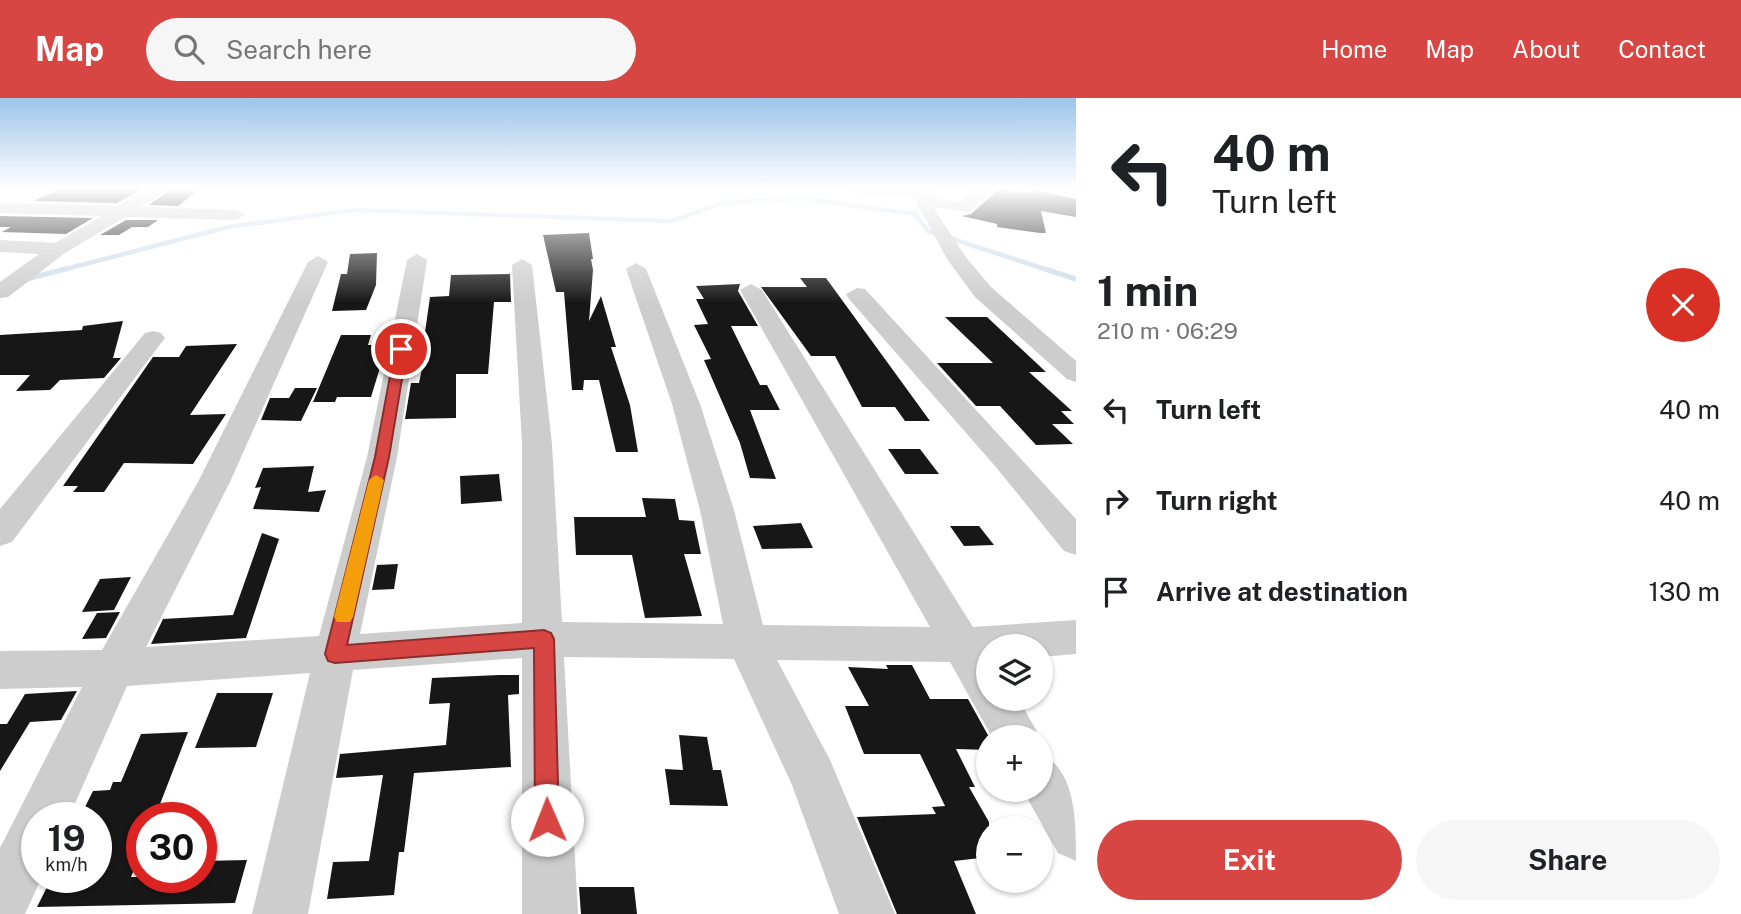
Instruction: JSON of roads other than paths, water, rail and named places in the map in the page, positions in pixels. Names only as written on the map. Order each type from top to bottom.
[{"type":"street","points":[[0,292],[58,248],[92,227]]},
{"type":"street","points":[[937,227],[957,259],[983,292],[1076,374]]},
{"type":"street","points":[[0,246],[58,248]]},
{"type":"street","points":[[280,914],[335,654],[382,457],[417,260]]},
{"type":"street","points":[[50,802],[114,668],[214,482],[318,262]]},
{"type":"street","points":[[522,265],[537,444],[550,914]]},
{"type":"street","points":[[636,269],[686,404],[717,510],[748,643],[813,777],[867,914]]},
{"type":"street","points":[[751,290],[976,669]]},
{"type":"street","points":[[857,294],[1006,459],[1076,542]]},
{"type":"street","points":[[0,533],[153,338]]},
{"type":"street","points":[[0,670],[114,668],[544,639],[961,645],[1076,637]]},
{"type":"street","points":[[1053,797],[1076,835]]},
{"type":"street","points":[[0,906],[21,863]]},
{"type":"waterway","points":[[58,271],[228,227]]},
{"type":"waterway","points":[[925,227],[928,231],[1051,271]]},
{"type":"waterway","points":[[23,280],[65,269]]},
{"type":"waterway","points":[[1045,269],[1076,279]]}]
